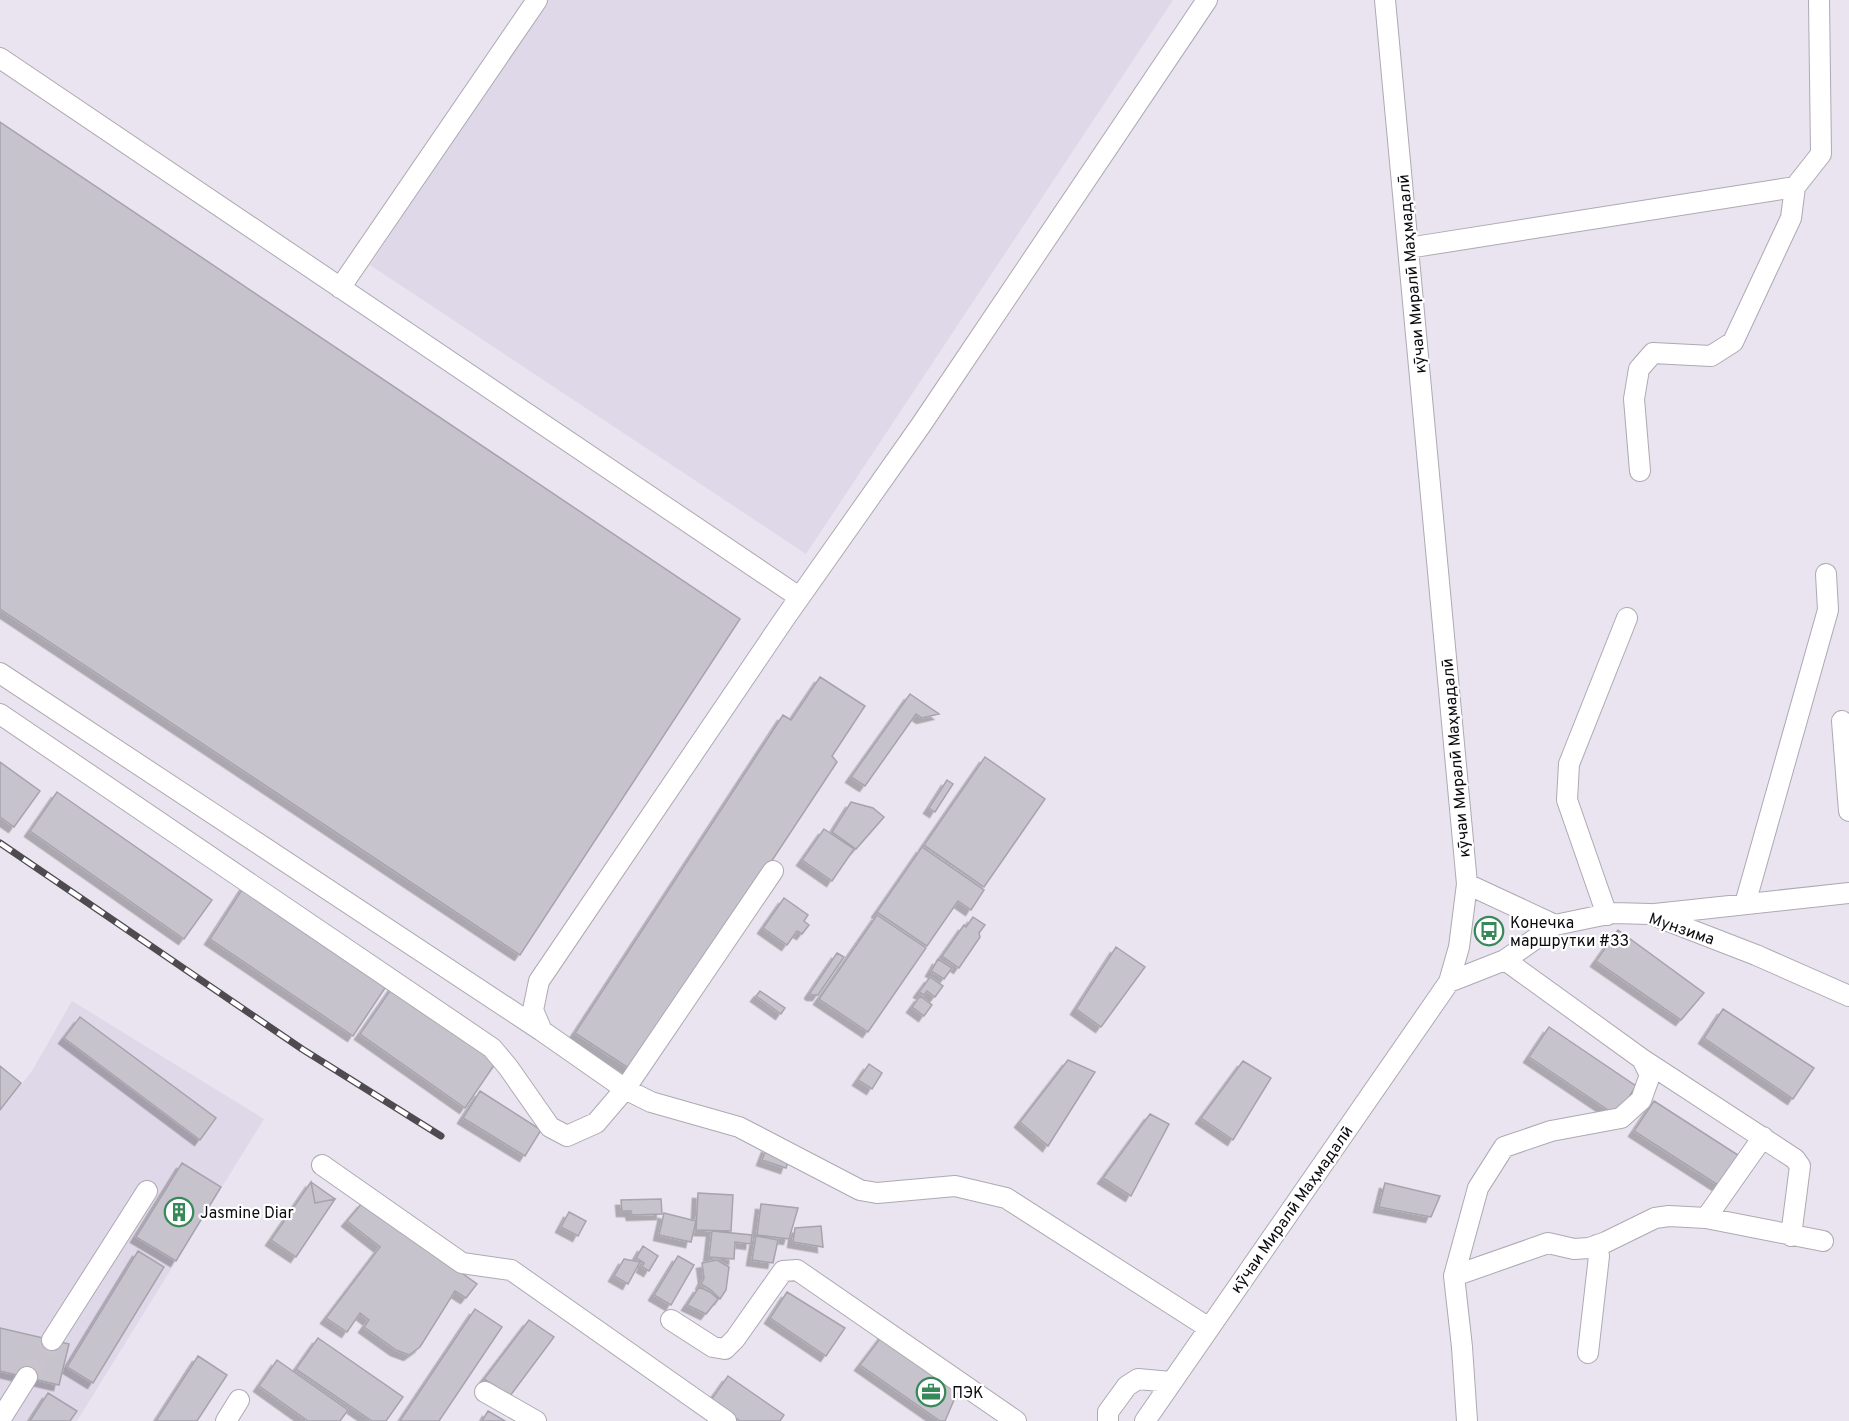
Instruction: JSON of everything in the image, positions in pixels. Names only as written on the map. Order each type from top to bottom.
[{"type":"street","points":[[340,288],[537,0]]},
{"type":"street","points":[[542,1031],[534,1010],[539,981],[799,597],[921,425],[1207,0]]},
{"type":"street","name":"кӯчаи Миралӣ Маҳмадалӣ","points":[[1145,1421],[1449,982],[1459,947],[1467,884],[1385,0]]},
{"type":"street","points":[[1640,471],[1634,399],[1639,369],[1653,353],[1711,356],[1733,342],[1791,218],[1795,187],[1821,154],[1819,0]]},
{"type":"street","points":[[0,58],[799,597]]},
{"type":"street","points":[[1408,248],[1795,187]]},
{"type":"street","points":[[1745,904],[1828,610],[1826,574]]},
{"type":"street","points":[[1607,915],[1567,800],[1569,764],[1627,618]]},
{"type":"street","points":[[0,673],[542,1031],[626,1089],[651,1102],[739,1127],[860,1190],[877,1193],[955,1186],[1006,1198],[1209,1328]]},
{"type":"street","points":[[0,714],[492,1048],[550,1127],[567,1136],[596,1123],[626,1089],[773,871]]},
{"type":"street","points":[[1842,721],[1849,811]]},
{"type":"street","points":[[1467,884],[1554,925]]},
{"type":"street","points":[[1650,914],[1849,893]]},
{"type":"street","name":"Мунзима","points":[[1449,982],[1505,960],[1554,925],[1607,915],[1650,914],[1756,955],[1849,996]]},
{"type":"street","points":[[1505,960],[1642,1059],[1795,1159],[1800,1166],[1791,1236]]},
{"type":"street","points":[[1467,1421],[1454,1276],[1478,1188],[1504,1147],[1551,1131],[1621,1118],[1641,1100],[1650,1075],[1642,1059]]},
{"type":"street","points":[[1706,1218],[1763,1137]]},
{"type":"street","points":[[322,1165],[462,1263],[511,1270],[726,1421]]},
{"type":"street","points":[[52,1340],[147,1191]]},
{"type":"street","points":[[1454,1276],[1548,1243],[1574,1249],[1597,1245],[1655,1218],[1669,1216],[1706,1218],[1823,1241]]},
{"type":"street","points":[[1588,1353],[1599,1256],[1597,1245]]},
{"type":"street","points":[[671,1320],[713,1347],[724,1349],[735,1340],[783,1271],[796,1270],[1016,1421]]},
{"type":"street","points":[[0,1420],[27,1377]]},
{"type":"street","points":[[1108,1421],[1108,1412],[1126,1386],[1138,1379],[1172,1382]]},
{"type":"street","points":[[485,1392],[536,1421]]},
{"type":"street","points":[[226,1421],[239,1400]]},
{"type":"shaded area","points":[[546,0],[1173,0],[806,554],[370,265]]},
{"type":"shaded area","points":[[72,1001],[264,1119],[77,1421],[0,1421],[0,1112],[32,1071]]},
{"type":"building","points":[[0,122],[740,619],[520,955],[0,609]]},
{"type":"building","points":[[820,677],[865,706],[832,756],[837,762],[633,1071],[575,1033],[783,715],[791,720]]},
{"type":"building","points":[[910,694],[939,714],[922,718],[916,714],[865,786],[851,777]]},
{"type":"building","points":[[985,757],[1045,799],[984,887],[924,845]]},
{"type":"building","points":[[0,762],[40,791],[14,827],[0,817]]},
{"type":"building","points":[[947,780],[953,784],[935,812],[929,808]]},
{"type":"building","points":[[57,792],[212,900],[184,939],[30,831]]},
{"type":"building","points":[[851,802],[873,808],[884,817],[856,849],[832,832]]},
{"type":"building","points":[[824,829],[854,849],[832,881],[802,860]]},
{"type":"building","points":[[922,847],[984,890],[971,910],[958,901],[927,946],[877,912]]},
{"type":"building","points":[[245,885],[389,982],[353,1036],[210,939]]},
{"type":"building","points":[[784,898],[808,915],[804,921],[809,925],[802,934],[797,931],[787,945],[763,928]]},
{"type":"building","points":[[877,915],[926,948],[868,1032],[819,999]]},
{"type":"building","points":[[973,917],[985,925],[979,933],[980,937],[959,968],[942,956],[964,925],[966,927]]},
{"type":"building","points":[[1618,930],[1704,993],[1681,1020],[1596,961]]},
{"type":"building","points":[[1116,947],[1145,967],[1101,1027],[1076,1009]]},
{"type":"building","points":[[837,953],[844,957],[818,995],[812,995],[810,993]]},
{"type":"building","points":[[938,959],[952,968],[944,979],[931,971]]},
{"type":"building","points":[[930,977],[943,986],[935,997],[927,991],[924,995],[919,992]]},
{"type":"building","points":[[394,985],[499,1058],[465,1108],[360,1034]]},
{"type":"building","points":[[760,991],[785,1008],[781,1014],[756,996]]},
{"type":"building","points":[[920,996],[932,1005],[924,1016],[912,1007]]},
{"type":"building","points":[[1723,1009],[1814,1068],[1793,1099],[1704,1038]]},
{"type":"building","points":[[80,1017],[216,1118],[200,1140],[64,1038]]},
{"type":"building","points":[[1549,1027],[1636,1086],[1617,1116],[1529,1057]]},
{"type":"building","points":[[1068,1060],[1095,1072],[1048,1146],[1020,1122]]},
{"type":"building","points":[[1243,1061],[1271,1078],[1233,1140],[1201,1118]]},
{"type":"building","points":[[869,1064],[882,1073],[872,1089],[858,1080]]},
{"type":"building","points":[[0,1066],[21,1083],[0,1110]]},
{"type":"building","points":[[480,1091],[541,1130],[525,1156],[463,1118]]},
{"type":"building","points":[[1654,1101],[1744,1159],[1721,1187],[1634,1131]]},
{"type":"building","points":[[1150,1114],[1169,1124],[1131,1196],[1103,1178]]},
{"type":"building","points":[[767,1147],[791,1155],[786,1168],[762,1160]]},
{"type":"building","name":"Jasmine Diar","points":[[182,1163],[221,1187],[176,1261],[136,1237]]},
{"type":"building","points":[[311,1182],[335,1199],[296,1257],[271,1240]]},
{"type":"building","points":[[311,1182],[315,1203],[335,1199],[296,1257],[271,1240]]},
{"type":"building","points":[[1385,1183],[1440,1196],[1431,1217],[1379,1207]]},
{"type":"building","points":[[698,1193],[733,1195],[731,1231],[696,1230]]},
{"type":"building","points":[[661,1199],[662,1214],[632,1215],[631,1211],[622,1211],[621,1200]]},
{"type":"building","points":[[363,1202],[477,1284],[466,1298],[455,1291],[420,1347],[409,1355],[396,1350],[364,1327],[369,1320],[360,1313],[347,1332],[326,1318],[380,1247],[347,1221]]},
{"type":"building","points":[[761,1204],[798,1208],[789,1239],[757,1235]]},
{"type":"building","points":[[569,1212],[586,1221],[578,1236],[561,1227]]},
{"type":"building","points":[[664,1213],[696,1221],[691,1242],[659,1235]]},
{"type":"building","points":[[821,1226],[823,1247],[793,1242],[795,1228]]},
{"type":"building","points":[[712,1231],[752,1235],[751,1244],[735,1242],[734,1259],[709,1257]]},
{"type":"building","points":[[756,1236],[778,1240],[773,1263],[752,1260]]},
{"type":"building","points":[[643,1246],[658,1256],[649,1271],[642,1267],[644,1263],[636,1258]]},
{"type":"building","points":[[138,1251],[164,1267],[93,1383],[67,1367]]},
{"type":"building","points":[[678,1256],[694,1265],[671,1305],[654,1295]]},
{"type":"building","points":[[624,1259],[640,1262],[628,1284],[614,1276]]},
{"type":"building","points":[[717,1260],[729,1267],[726,1290],[720,1299],[701,1284],[704,1278],[702,1263]]},
{"type":"building","points":[[699,1287],[718,1299],[706,1314],[687,1305]]},
{"type":"building","points":[[787,1292],[845,1328],[826,1356],[770,1318]]},
{"type":"building","points":[[475,1309],[502,1327],[439,1421],[400,1421]]},
{"type":"building","points":[[529,1320],[554,1337],[510,1396],[484,1379]]},
{"type":"building","points":[[0,1328],[69,1344],[59,1385],[0,1371]]},
{"type":"building","points":[[885,1332],[960,1386],[945,1421],[940,1421],[860,1365]]},
{"type":"building","points":[[318,1338],[403,1397],[386,1421],[372,1421],[296,1369]]},
{"type":"building","points":[[198,1356],[227,1375],[197,1421],[156,1421]]},
{"type":"building","points":[[277,1360],[348,1410],[340,1421],[308,1421],[259,1386]]},
{"type":"building","points":[[728,1376],[784,1415],[780,1421],[740,1421],[711,1400]]},
{"type":"building","points":[[48,1393],[77,1411],[70,1421],[30,1421]]},
{"type":"building","points":[[488,1411],[505,1421],[482,1421]]},
{"type":"tunnel","points":[[27,1377],[52,1340]]},
{"type":"railway","points":[[0,843],[302,1049],[441,1136]]},
{"type":"place","name":"Конечка маршрутки #33","points":[[1489,931]]},
{"type":"place","name":"Jasmine Diar","points":[[179,1212]]},
{"type":"place","name":"ПЭК","points":[[931,1392]]}]
